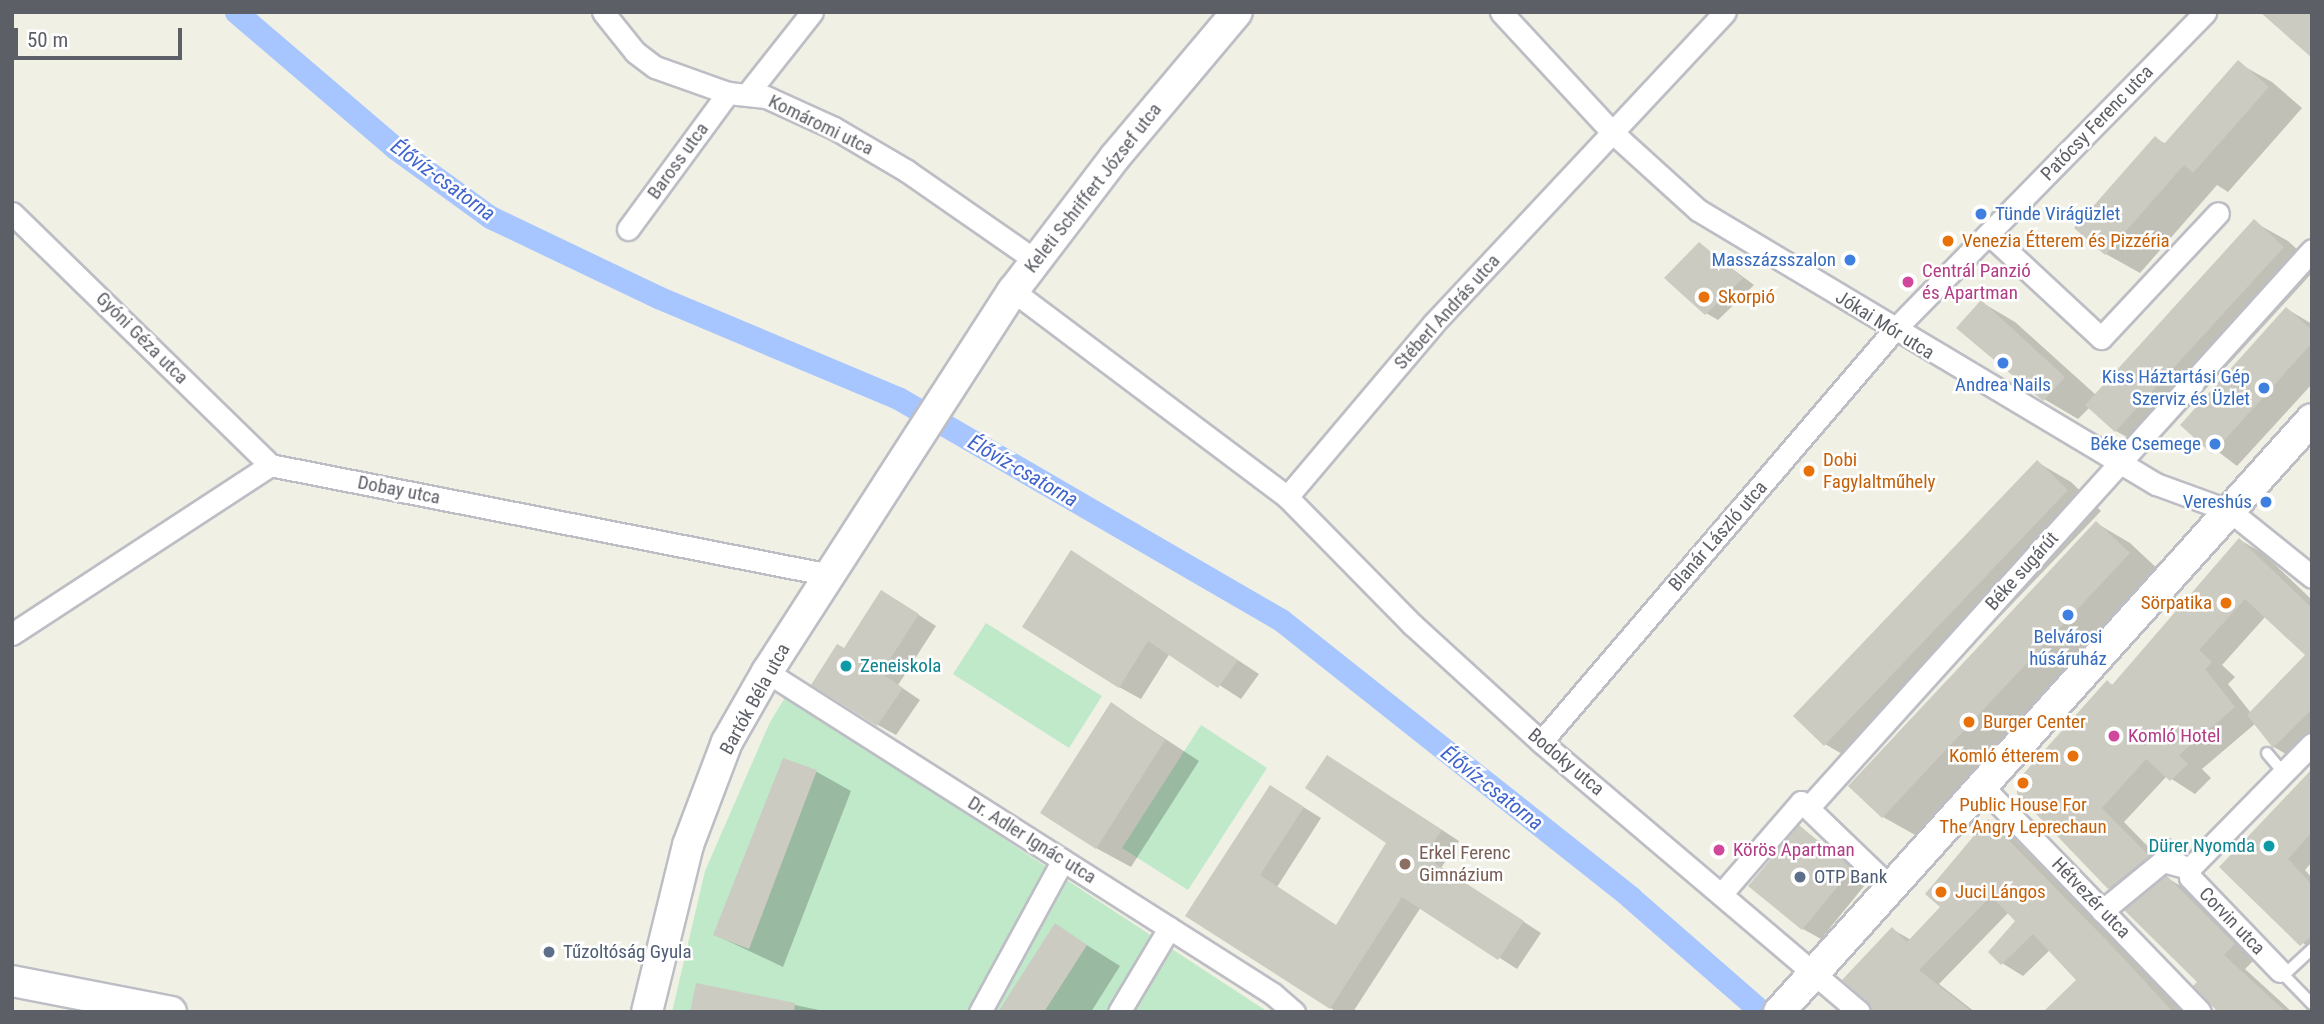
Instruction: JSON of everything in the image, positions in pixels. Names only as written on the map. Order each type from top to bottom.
[{"type":"main road","name":"Keleti Schriffert József utca","points":[[909,452],[959,371],[1035,260],[1237,12]]},
{"type":"main road","points":[[1779,1012],[2312,419]]},
{"type":"main road","name":"Bartók Béla utca","points":[[647,1012],[688,845],[727,742],[767,672],[909,452]]},
{"type":"main road","points":[[12,981],[172,1012]]},
{"type":"street","name":"Komáromi utca","points":[[603,12],[645,60],[669,74],[788,105],[907,171],[1035,260]]},
{"type":"street","name":"Baross utca","points":[[628,229],[738,93],[812,12]]},
{"type":"street","name":"Jókai Mór utca","points":[[1501,12],[1612,132],[1698,209],[1894,330],[2119,463],[2156,484],[2230,511],[2312,577]]},
{"type":"street","name":"Stéberl András utca","points":[[1287,497],[1433,324],[1725,12]]},
{"type":"street","name":"Patócsy Ferenc utca","points":[[1894,330],[2205,12]]},
{"type":"street","points":[[1989,234],[2101,338],[2218,213]]},
{"type":"street","name":"Gyóni Géza utca","points":[[12,214],[270,465]]},
{"type":"street","name":"Béke sugárút","points":[[1723,892],[1801,802],[1808,808],[2312,250]]},
{"type":"street","points":[[1013,291],[1287,497]]},
{"type":"street","name":"Blanár László utca","points":[[1541,742],[1894,330]]},
{"type":"street","points":[[12,634],[270,465]]},
{"type":"street","name":"Dobay utca","points":[[270,465],[830,575]]},
{"type":"street","name":"Bodoky utca","points":[[1287,497],[1413,625],[1541,742],[1723,892],[1859,1012]]},
{"type":"street","name":"Dr. Adler Ignác utca","points":[[767,672],[1169,928],[1294,1012]]},
{"type":"street","name":"Corvin utca","points":[[2282,973],[2190,877],[2190,868],[2312,744]]},
{"type":"street","name":"Hétvezér utca","points":[[1982,785],[2200,1012]]},
{"type":"street","points":[[1808,808],[1890,887]]},
{"type":"street","points":[[980,1012],[1063,860]]},
{"type":"street","name":"Corvin utca","points":[[2102,911],[2162,861],[2190,868]]},
{"type":"street","points":[[1119,1012],[1169,928]]},
{"type":"lane","points":[[2267,753],[2284,773]]},
{"type":"lane","points":[[2167,845],[2190,868]]},
{"type":"lane","points":[[2312,949],[2282,973],[2312,1004]]},
{"type":"green space","points":[[986,623],[1102,696],[1069,748],[953,674]]},
{"type":"green space","points":[[786,696],[1268,1012],[672,1012],[705,871],[770,722]]},
{"type":"green space","points":[[1201,725],[1267,768],[1188,890],[1122,848]]},
{"type":"building","points":[[2260,12],[2312,12],[2312,58]]},
{"type":"building","points":[[2238,60],[2269,87],[2193,173],[2184,165],[2105,255],[2074,228],[2155,136],[2164,144]]},
{"type":"building","points":[[2254,219],[2284,247],[2115,432],[2085,405]]},
{"type":"building","name":"Skorpió","points":[[1699,242],[1743,278],[1705,315],[1664,278]]},
{"type":"building","points":[[1981,300],[2065,377],[2043,401],[1956,328]]},
{"type":"building","points":[[2286,307],[2312,330],[2312,343],[2212,454],[2180,425]]},
{"type":"building","points":[[2037,460],[2068,490],[1824,746],[1793,716]]},
{"type":"building","points":[[2096,521],[2130,553],[1882,818],[1848,786]]},
{"type":"building","points":[[2239,538],[2312,608],[2312,709],[2273,748],[2247,715],[2305,655],[2245,599],[2199,650],[2212,662],[2205,669],[2235,707],[2179,755],[2188,764],[2170,781],[2146,759],[2102,808],[2149,856],[2108,889],[2017,794],[2017,781],[2107,680],[2112,685]]},
{"type":"building","points":[[1071,550],[1238,660],[1218,688],[1148,641],[1119,688],[1022,627]]},
{"type":"building","points":[[881,590],[919,614],[881,673],[903,688],[877,726],[811,685],[837,644],[844,648]]},
{"type":"building","points":[[1111,702],[1165,740],[1096,849],[1040,813]]},
{"type":"building","points":[[1327,755],[1442,830],[1424,856],[1524,921],[1498,960],[1402,897],[1330,1009],[1185,916],[1270,785],[1304,807],[1260,875],[1336,925],[1386,843],[1305,788]]},
{"type":"building","points":[[783,758],[817,770],[749,949],[713,935]]},
{"type":"building","name":"Dürer Nyomda","points":[[2312,769],[2312,832],[2288,859],[2312,885],[2312,936],[2300,946],[2219,867]]},
{"type":"building","points":[[1988,819],[2173,1012],[2043,1012],[2076,980],[2033,934],[2001,965],[1988,952],[2015,921],[1991,896],[1919,970],[1972,1012],[1872,1012],[1867,1002],[1842,980],[1892,927],[1907,942],[1940,907],[1925,894]]},
{"type":"building","name":"OTP Bank","points":[[1799,825],[1852,869],[1802,930],[1748,886]]},
{"type":"building","points":[[2166,875],[2235,944],[2224,955],[2286,1012],[2218,1012],[2193,986],[2197,982],[2124,910]]},
{"type":"building","points":[[1055,923],[1087,945],[1044,1012],[998,1012]]},
{"type":"building","points":[[696,983],[795,1003],[794,1012],[690,1012]]},
{"type":"waterway","name":"Élővíz-csatorna","points":[[236,12],[395,148],[490,217],[660,298],[898,398],[1281,620],[1630,897],[1762,1012]]},
{"type":"place","name":"Tünde Virágüzlet","points":[[1981,214]]},
{"type":"place","name":"Venezia Étterem és Pizzéria","points":[[1948,241]]},
{"type":"place","name":"Masszázsszalon","points":[[1850,260]]},
{"type":"place","name":"Centrál Panzió és Apartman","points":[[1908,282]]},
{"type":"place","name":"Skorpió","points":[[1704,297]]},
{"type":"place","name":"Andrea Nails","points":[[2003,363]]},
{"type":"place","name":"Kiss Háztartási Gép Szerviz és Üzlet","points":[[2264,388]]},
{"type":"place","name":"Béke Csemege","points":[[2215,444]]},
{"type":"place","name":"Dobi Fagylaltműhely","points":[[1809,471]]},
{"type":"place","name":"Vereshús","points":[[2266,502]]},
{"type":"place","name":"Sörpatika","points":[[2226,603]]},
{"type":"place","name":"Belvárosi húsáruház","points":[[2068,615]]},
{"type":"place","name":"Zeneiskola","points":[[846,666]]},
{"type":"place","name":"Burger Center","points":[[1969,722]]},
{"type":"place","name":"Komló Hotel","points":[[2114,736]]},
{"type":"place","name":"Komló étterem","points":[[2073,756]]},
{"type":"place","name":"Public House For The Angry Leprechaun","points":[[2023,783]]},
{"type":"place","name":"Dürer Nyomda","points":[[2269,846]]},
{"type":"place","name":"Körös Apartman","points":[[1719,850]]},
{"type":"place","name":"Erkel Ferenc Gimnázium","points":[[1405,864]]},
{"type":"place","name":"OTP Bank","points":[[1800,877]]},
{"type":"place","name":"Juci Lángos","points":[[1941,892]]},
{"type":"place","name":"Tűzoltóság Gyula","points":[[549,952]]}]
